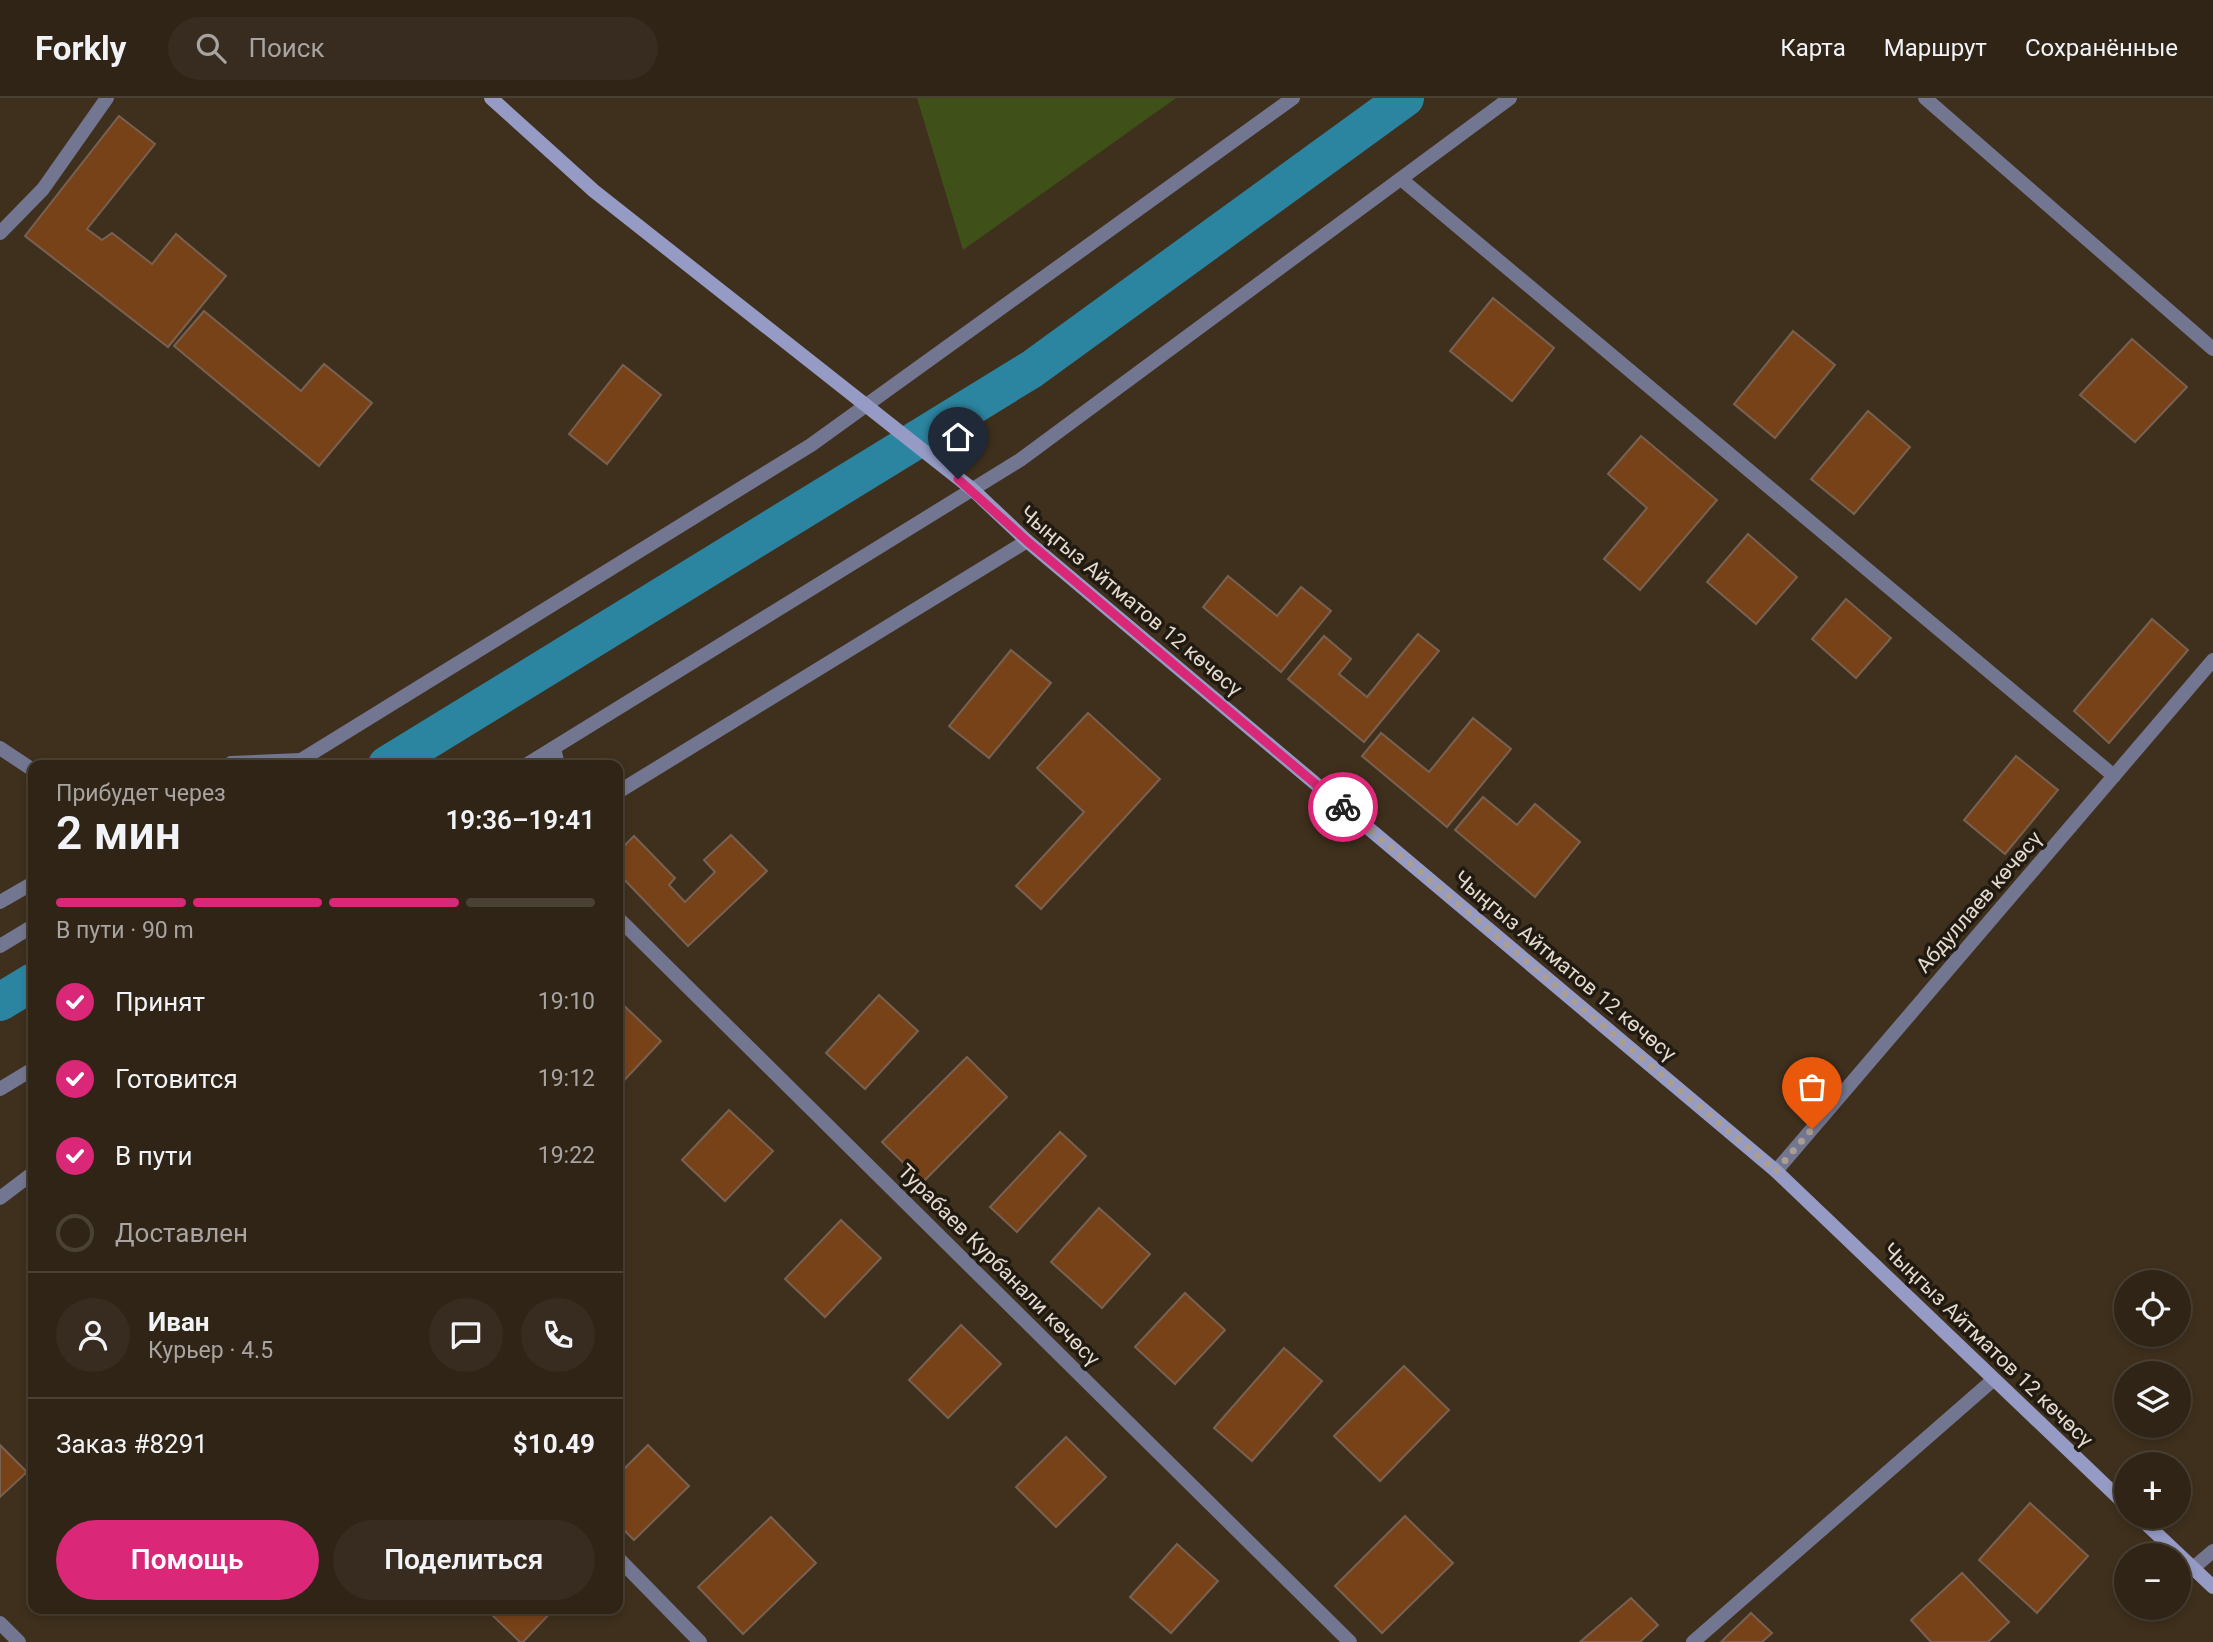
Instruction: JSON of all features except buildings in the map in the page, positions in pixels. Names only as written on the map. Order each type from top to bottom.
[{"type":"main road","name":"Чыңгыз Айтматов 12 көчөсү","points":[[491,98],[594,191],[972,489],[1027,541],[1776,1171],[2114,1494]]},
{"type":"main road","points":[[2152,1529],[2213,1587]]},
{"type":"street","points":[[0,233],[43,189],[107,98]]},
{"type":"street","points":[[300,760],[811,445],[1293,98]]},
{"type":"street","points":[[534,760],[1020,460],[1510,98]]},
{"type":"street","points":[[1925,98],[2213,349]]},
{"type":"street","points":[[1401,179],[2114,776]]},
{"type":"street","points":[[623,789],[1027,541]]},
{"type":"street","name":"Абдуллаев көчөсү","points":[[1776,1171],[2213,660]]},
{"type":"street","points":[[0,748],[28,767]]},
{"type":"street","points":[[554,748],[557,760]]},
{"type":"street","points":[[0,902],[28,886]]},
{"type":"street","name":"Турабаев Курбанали көчөсү","points":[[623,923],[1350,1642]]},
{"type":"street","points":[[0,946],[28,929]]},
{"type":"street","points":[[0,1089],[28,1072]]},
{"type":"street","points":[[0,1198],[28,1177]]},
{"type":"street","points":[[1693,1642],[1993,1380]]},
{"type":"street","points":[[2193,1568],[2213,1551]]},
{"type":"street","points":[[623,1563],[700,1642]]},
{"type":"street","points":[[0,1623],[19,1642]]},
{"type":"green space","points":[[917,98],[1176,98],[963,250]]},
{"type":"waterway","points":[[395,760],[1032,369],[1405,98]]},
{"type":"waterway","points":[[0,1002],[28,985]]},
{"type":"way so far","points":[[1343,807],[1776,1171],[1812,1129]]},
{"type":"route","points":[[958,479],[1027,541],[1343,807]]}]
